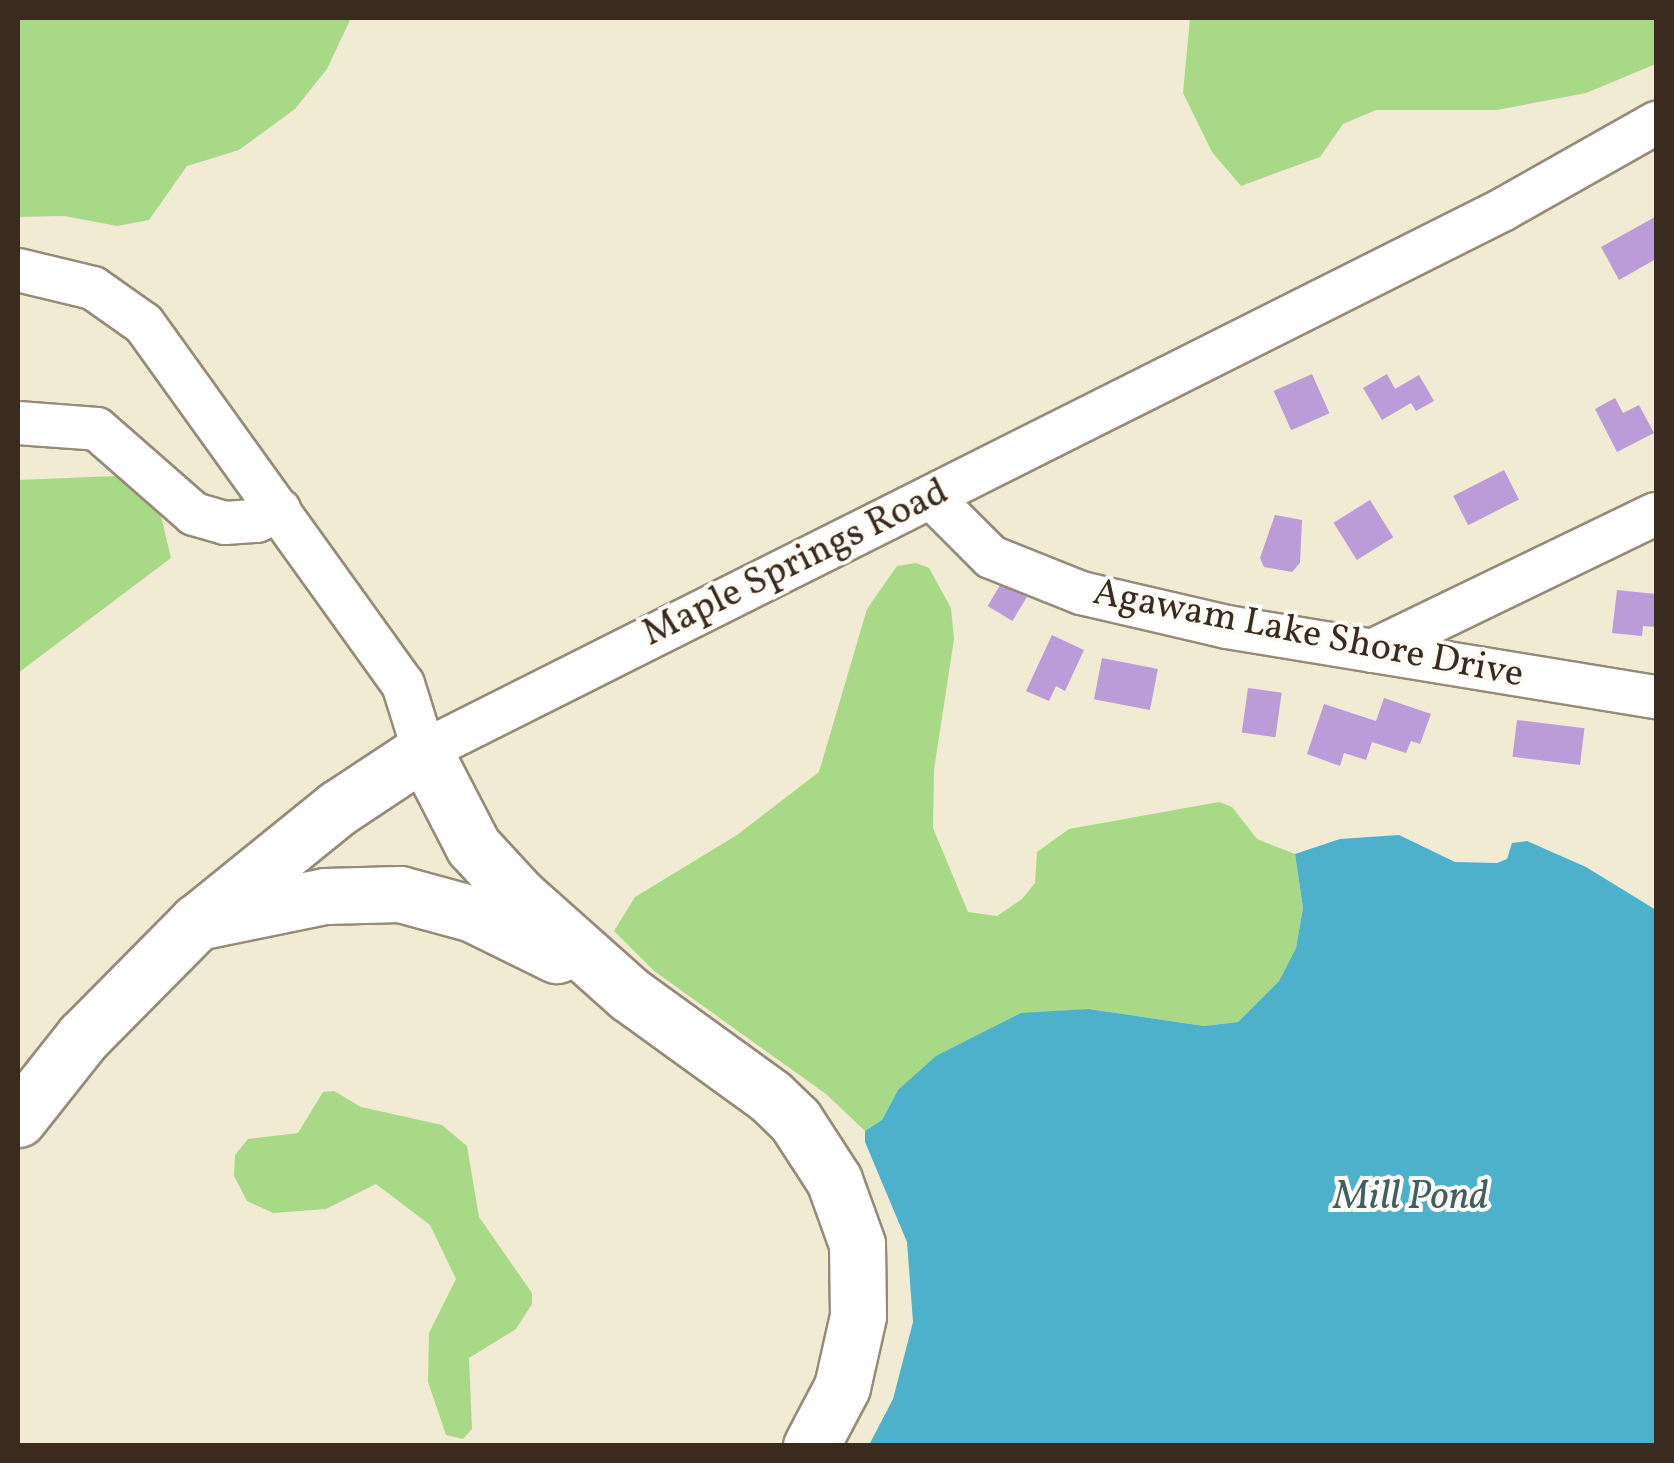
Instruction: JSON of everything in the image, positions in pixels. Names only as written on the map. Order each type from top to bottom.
[{"type":"main road","name":"Maple Springs Road","points":[[18,1119],[84,1037],[197,922],[338,808],[424,752]]},
{"type":"main road","points":[[424,752],[473,846],[536,913],[629,994]]},
{"type":"main road","points":[[197,922],[324,896],[400,894],[516,932],[629,994],[740,1071],[795,1120],[848,1210],[856,1244],[858,1316],[842,1387],[811,1446]]},
{"type":"street","name":"Maple Springs Road","points":[[424,752],[1504,209],[1656,122]]},
{"type":"street","points":[[18,270],[93,288],[144,324],[403,684],[424,752]]},
{"type":"street","points":[[18,422],[97,429],[194,514],[225,524],[257,521],[280,510]]},
{"type":"street","name":"Agawam Lake Shore Drive","points":[[931,497],[991,557],[1081,593],[1227,627],[1656,697]]},
{"type":"street","points":[[1372,651],[1656,514]]},
{"type":"green space","points":[[18,18],[351,18],[327,69],[295,109],[239,150],[187,166],[149,220],[117,226],[64,216],[18,217]]},
{"type":"green space","points":[[1190,18],[1656,18],[1656,64],[1586,93],[1497,110],[1376,110],[1343,124],[1320,157],[1241,186],[1212,152],[1183,93]]},
{"type":"green space","points":[[115,476],[161,516],[171,558],[18,673],[18,480]]},
{"type":"green space","points":[[916,563],[929,568],[951,608],[954,639],[934,770],[933,828],[968,912],[997,916],[1022,899],[1035,883],[1037,852],[1069,829],[1219,802],[1232,807],[1257,839],[1295,854],[1303,908],[1296,948],[1279,981],[1238,1022],[1204,1026],[1089,1009],[898,1090],[882,1120],[865,1131],[826,1094],[654,971],[614,931],[635,897],[737,835],[819,772],[867,609],[897,566]]},
{"type":"green space","points":[[334,1091],[361,1107],[442,1125],[467,1146],[479,1217],[532,1293],[532,1304],[516,1329],[469,1358],[472,1429],[463,1439],[446,1435],[428,1382],[429,1333],[456,1279],[430,1225],[376,1184],[326,1209],[273,1213],[247,1201],[234,1176],[235,1155],[248,1139],[298,1133],[323,1092]]},
{"type":"water","name":"Mill Pond","points":[[1399,835],[1455,862],[1497,863],[1507,859],[1512,843],[1527,841],[1586,867],[1656,910],[1656,1445],[869,1445],[893,1399],[913,1322],[907,1242],[865,1142],[865,1131],[882,1120],[898,1090],[936,1056],[1021,1013],[1089,1009],[1204,1026],[1238,1022],[1279,981],[1296,948],[1303,908],[1295,854],[1340,839]]},
{"type":"building","points":[[1655,217],[1656,259],[1619,280],[1601,247]]},
{"type":"building","points":[[1312,374],[1329,413],[1291,430],[1274,391]]},
{"type":"building","points":[[1387,374],[1395,389],[1419,375],[1434,401],[1416,411],[1411,403],[1382,420],[1363,388]]},
{"type":"building","points":[[1615,398],[1623,413],[1639,405],[1654,433],[1617,452],[1595,409]]},
{"type":"building","points":[[1504,470],[1519,499],[1468,525],[1453,496]]},
{"type":"building","points":[[1370,500],[1393,537],[1357,560],[1334,523]]},
{"type":"building","points":[[1275,515],[1302,520],[1300,563],[1292,572],[1264,567],[1260,558]]},
{"type":"building","points":[[1002,582],[1027,597],[1012,621],[988,606]]},
{"type":"building","points":[[1617,590],[1656,594],[1656,627],[1643,626],[1642,636],[1612,633]]},
{"type":"building","points":[[1052,635],[1084,650],[1065,691],[1056,686],[1049,701],[1026,691]]},
{"type":"building","points":[[1102,658],[1158,669],[1150,710],[1094,699]]},
{"type":"building","points":[[1248,688],[1282,693],[1275,737],[1242,733]]},
{"type":"building","points":[[1384,698],[1431,714],[1420,744],[1411,741],[1406,753],[1372,742],[1366,760],[1344,753],[1340,766],[1307,754],[1324,704],[1376,721]]},
{"type":"building","points":[[1517,720],[1584,728],[1580,765],[1512,757]]}]
